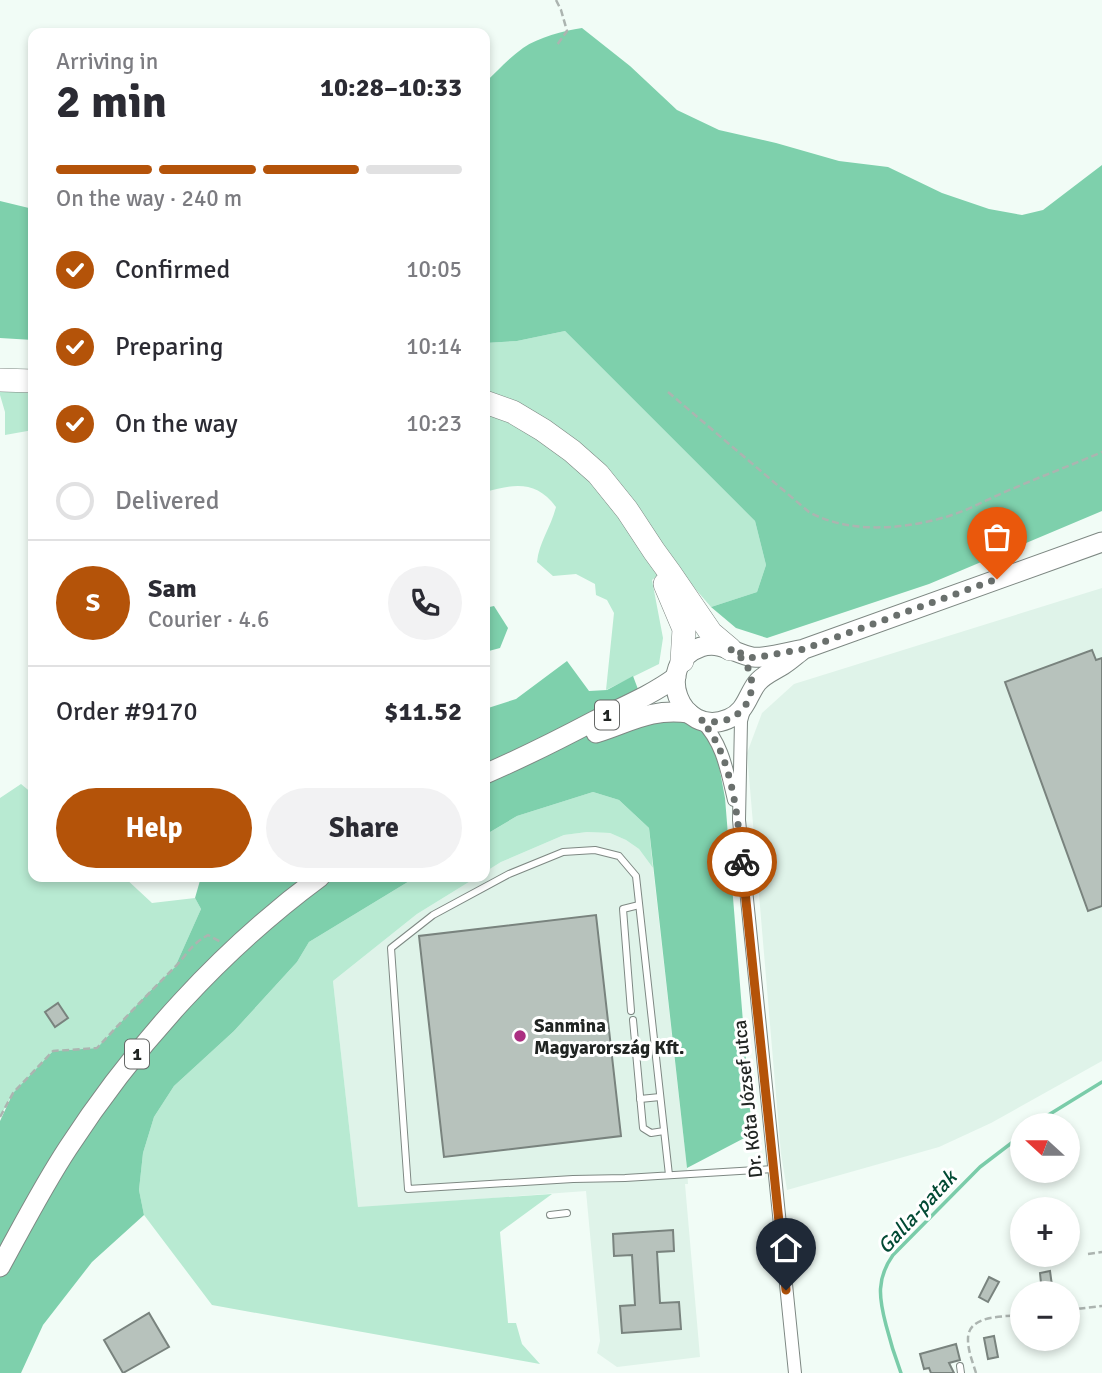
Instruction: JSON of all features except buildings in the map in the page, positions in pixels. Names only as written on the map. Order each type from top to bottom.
[{"type":"highway","points":[[0,380],[28,381]]},
{"type":"highway","points":[[490,403],[513,412],[543,430],[598,474],[627,510],[711,633],[730,649]]},
{"type":"highway","points":[[653,551],[684,629],[679,669]]},
{"type":"main road","name":"1","points":[[490,773],[647,696],[679,669],[692,652],[704,646],[717,645],[754,658],[804,649],[1102,542]]},
{"type":"main road","points":[[730,649],[741,656],[748,667],[752,680],[748,699]]},
{"type":"main road","name":"1","points":[[536,751],[647,714],[671,711],[713,722],[725,720],[736,715],[759,680],[804,649]]},
{"type":"main road","points":[[679,669],[676,690],[678,697],[680,703],[695,717]]},
{"type":"main road","name":"1","points":[[0,1268],[88,1118],[150,1038],[231,951],[281,906],[313,882]]},
{"type":"street","points":[[738,820],[741,721],[748,699]]},
{"type":"street","points":[[695,717],[710,729],[724,757],[738,820]]},
{"type":"street","name":"Dr. Kóta József utca","points":[[738,820],[795,1373]]},
{"type":"lane","points":[[669,1175],[636,876],[619,856],[594,850],[563,852],[509,874],[433,915],[391,948],[408,1189],[573,1179],[625,1178],[773,1169]]},
{"type":"lane","points":[[631,1011],[623,909],[639,905]]},
{"type":"lane","points":[[633,1020],[643,1128],[650,1133],[664,1131]]},
{"type":"lane","points":[[640,1099],[660,1097]]},
{"type":"lane","points":[[550,1215],[567,1213]]},
{"type":"path","points":[[556,0],[567,30],[556,45]]},
{"type":"path","points":[[668,392],[809,512],[819,518],[858,527],[905,525],[954,514],[1102,452]]},
{"type":"path","points":[[0,1117],[13,1093],[53,1051],[97,1048],[175,967],[195,942],[208,935],[219,939],[231,951]]},
{"type":"path","points":[[1088,1254],[1102,1252]]},
{"type":"path","points":[[1080,1309],[1102,1306]]},
{"type":"path","points":[[976,1373],[967,1339],[972,1325],[978,1321],[1010,1317]]},
{"type":"shaded area","points":[[1102,588],[1102,1061],[991,1123],[939,1147],[787,1190],[781,1154],[747,753],[762,713],[794,684]]},
{"type":"shaded area","points":[[610,833],[639,849],[653,868],[687,1168],[688,1184],[685,1184],[700,1357],[617,1367],[597,1353],[600,1341],[586,1191],[358,1208],[333,981],[417,914],[469,882],[490,882],[490,869],[564,835]]},
{"type":"green space","points":[[582,28],[630,66],[677,110],[719,130],[839,161],[888,167],[942,193],[989,209],[1022,215],[1043,210],[1102,165],[1102,511],[929,584],[767,638],[736,628],[711,607],[757,592],[766,565],[755,521],[565,331],[517,341],[490,343],[490,78],[529,44]]},
{"type":"green space","points":[[0,201],[28,208],[28,340],[0,338]]},
{"type":"green space","points":[[565,331],[755,521],[766,565],[757,592],[711,607],[673,563],[652,580],[663,638],[659,664],[606,690],[614,613],[607,600],[596,595],[595,584],[576,574],[553,576],[537,562],[556,507],[541,492],[524,486],[490,491],[490,343],[517,341]]},
{"type":"green space","points":[[28,369],[28,431],[5,435],[5,412],[0,383]]},
{"type":"green space","points":[[494,606],[508,628],[500,648],[490,651],[490,607]]},
{"type":"green space","points":[[567,661],[589,691],[607,690],[633,676],[647,713],[699,724],[717,755],[725,798],[752,1134],[687,1168],[649,828],[619,800],[593,792],[517,816],[490,832],[490,707],[516,699]]},
{"type":"green space","points":[[21,784],[28,790],[28,882],[129,882],[152,903],[195,898],[201,909],[175,967],[97,1048],[53,1051],[13,1093],[0,1117],[0,798]]},
{"type":"green space","points":[[593,792],[619,800],[649,828],[653,868],[639,849],[626,840],[610,833],[587,832],[564,835],[490,869],[490,832],[517,816]]},
{"type":"green space","points":[[200,882],[408,882],[309,942],[297,962],[234,1031],[174,1086],[154,1117],[143,1153],[139,1190],[144,1215],[92,1262],[43,1325],[21,1373],[0,1373],[0,1121],[13,1093],[53,1051],[97,1048],[175,967],[201,909],[195,898]]},
{"type":"green space","points":[[408,882],[469,882],[417,914],[333,981],[358,1207],[552,1194],[500,1232],[508,1323],[516,1323],[522,1344],[540,1364],[212,1305],[144,1215],[139,1190],[143,1153],[154,1117],[174,1086],[234,1031],[297,962],[309,942]]},
{"type":"waterway","name":"Galla-patak","points":[[1052,1113],[1102,1082]]},
{"type":"waterway","name":"Galla-patak","points":[[901,1373],[884,1315],[880,1289],[884,1272],[893,1255],[980,1167],[1010,1144]]},
{"type":"way so far","points":[[742,862],[738,820],[724,757],[710,729],[701,720],[719,722],[731,718],[745,706],[751,693],[751,673],[741,656],[730,649],[754,658],[804,649],[997,579]]},
{"type":"place","name":"Sanmina Magyarország Kft.","points":[[520,1036]]},
{"type":"route","points":[[742,862],[786,1290]]}]
